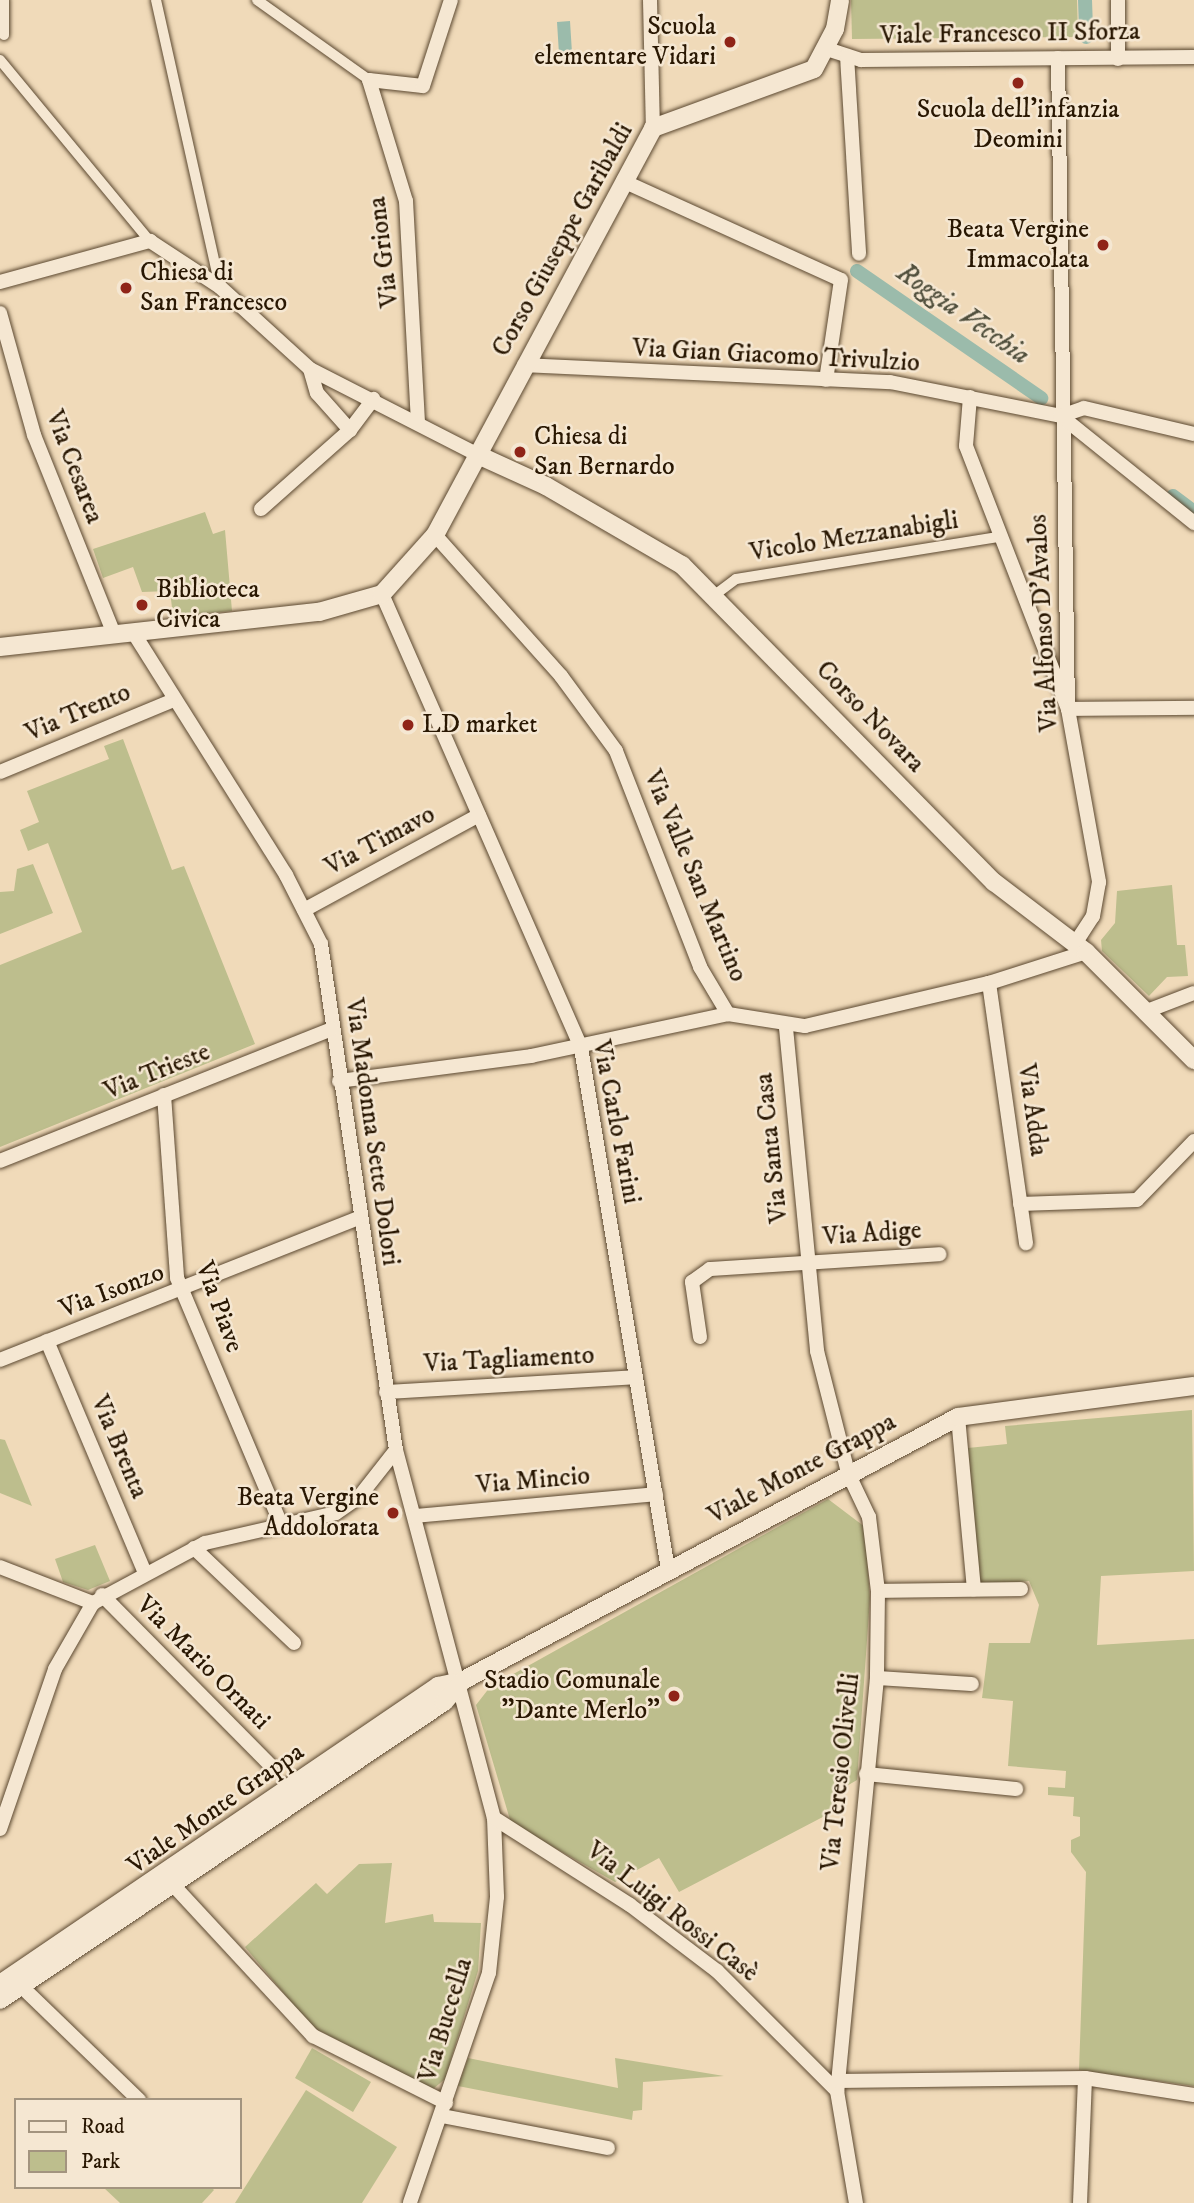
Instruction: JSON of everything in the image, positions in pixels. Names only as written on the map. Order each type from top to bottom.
[{"type":"street","points":[[4,0],[4,35]]},
{"type":"street","points":[[156,0],[220,287]]},
{"type":"street","points":[[257,0],[369,80],[424,86],[451,0]]},
{"type":"street","points":[[650,0],[653,128]]},
{"type":"street","points":[[827,49],[839,0]]},
{"type":"street","points":[[1118,0],[1118,59]]},
{"type":"street","name":"Corso Giuseppe Garibaldi","points":[[382,594],[436,536],[524,365],[653,128],[814,69],[827,49]]},
{"type":"street","name":"Viale Francesco II Sforza","points":[[827,49],[847,56],[1118,59],[1194,57]]},
{"type":"street","points":[[847,56],[859,254]]},
{"type":"street","name":"Via Alfonso D'Avalos","points":[[1058,58],[1061,416],[1068,709],[1099,882],[1094,916],[1080,948]]},
{"type":"street","points":[[0,60],[155,244],[220,287],[310,369],[478,455]]},
{"type":"street","name":"Via Griona","points":[[369,80],[406,201],[418,423]]},
{"type":"street","points":[[623,181],[841,280],[827,380]]},
{"type":"street","points":[[0,282],[155,244]]},
{"type":"street","name":"Via Cesarea","points":[[0,313],[34,435],[114,634]]},
{"type":"street","name":"Via Gian Giacomo Trivulzio","points":[[524,365],[890,382],[1061,416],[1194,523]]},
{"type":"street","points":[[310,369],[317,393],[350,430]]},
{"type":"street","points":[[970,397],[966,446],[1068,709],[1194,708]]},
{"type":"street","points":[[261,509],[350,430],[373,399]]},
{"type":"street","points":[[1061,416],[1084,408],[1194,434]]},
{"type":"street","name":"Corso Novara","points":[[478,455],[653,547],[716,594],[994,882],[1080,948],[1194,1060]]},
{"type":"street","name":"Via Valle San Martino","points":[[436,536],[561,676],[616,751],[700,967],[728,1014],[770,1018],[786,1028]]},
{"type":"street","name":"Vicolo Mezzanabigli","points":[[716,594],[736,579],[1003,536]]},
{"type":"street","points":[[0,647],[319,612],[382,594]]},
{"type":"street","name":"Via Carlo Farini","points":[[382,594],[580,1048],[667,1569]]},
{"type":"street","name":"Via Madonna Sette Dolori","points":[[133,632],[304,910],[321,944],[357,1219],[396,1450],[462,1681]]},
{"type":"street","name":"Via Trento","points":[[0,772],[174,700]]},
{"type":"street","name":"Via Timavo","points":[[304,910],[479,815]]},
{"type":"street","points":[[786,1028],[989,984],[1080,948]]},
{"type":"street","name":"Via Adda","points":[[989,984],[1026,1242]]},
{"type":"street","points":[[1147,1011],[1194,992]]},
{"type":"street","points":[[339,1081],[580,1048],[728,1014]]},
{"type":"street","name":"Via Santa Casa","points":[[786,1028],[817,1351],[848,1473]]},
{"type":"street","name":"Via Trieste","points":[[0,1161],[332,1029]]},
{"type":"street","name":"Via Piave","points":[[164,1095],[182,1290],[280,1522]]},
{"type":"street","points":[[1020,1204],[1137,1200],[1194,1141]]},
{"type":"street","name":"Via Isonzo","points":[[0,1360],[357,1219]]},
{"type":"street","name":"Via Adige","points":[[807,1263],[940,1254]]},
{"type":"street","points":[[700,1337],[692,1282],[708,1277],[710,1269],[807,1263]]},
{"type":"street","name":"Via Brenta","points":[[47,1341],[145,1573]]},
{"type":"street","name":"Via Tagliamento","points":[[386,1392],[636,1377]]},
{"type":"street","name":"Viale Monte Grappa","points":[[0,1984],[438,1686],[462,1681],[667,1569],[958,1417],[1194,1386]]},
{"type":"street","points":[[958,1417],[974,1589]]},
{"type":"street","points":[[0,1829],[50,1680],[97,1599],[194,1548],[280,1522],[336,1513],[359,1497],[396,1450]]},
{"type":"street","name":"Via Teresio Olivelli","points":[[848,1473],[869,1517],[878,1591],[877,1678],[837,2086],[856,2203]]},
{"type":"street","name":"Via Mincio","points":[[415,1516],[656,1493]]},
{"type":"street","points":[[194,1548],[294,1643]]},
{"type":"street","points":[[0,1567],[97,1599]]},
{"type":"street","points":[[878,1591],[1021,1588]]},
{"type":"street","name":"Via Mario Ornati","points":[[97,1599],[270,1765]]},
{"type":"street","points":[[877,1678],[972,1684]]},
{"type":"street","name":"Viale Monte Grappa","points":[[0,2000],[174,1886],[444,1702],[462,1681]]},
{"type":"street","name":"Via Buccella","points":[[410,2203],[489,1973],[497,1897],[494,1818],[462,1681]]},
{"type":"street","points":[[866,1774],[1016,1789]]},
{"type":"street","name":"Via Luigi Rossi Casè","points":[[494,1818],[630,1905],[717,1971],[837,2086]]},
{"type":"street","name":"Viale Monte Grappa","points":[[174,1886],[313,2036],[444,2110],[608,2148]]},
{"type":"street","points":[[22,1987],[137,2098]]},
{"type":"street","points":[[837,2086],[1085,2078],[1194,2095]]},
{"type":"street","points":[[1080,2203],[1085,2078]]},
{"type":"green space","points":[[851,0],[1077,0],[1078,37],[852,39]]},
{"type":"green space","points":[[205,512],[213,534],[225,530],[232,611],[173,616],[170,591],[142,592],[133,567],[103,578],[93,549]]},
{"type":"green space","points":[[123,739],[172,870],[184,866],[255,1044],[0,1147],[0,965],[82,932],[48,843],[28,851],[20,830],[39,822],[27,791],[109,759],[104,746]]},
{"type":"green space","points":[[33,864],[53,913],[0,934],[0,892],[14,891],[17,869]]},
{"type":"green space","points":[[1172,885],[1177,945],[1185,945],[1188,976],[1167,977],[1149,996],[1102,951],[1101,940],[1115,923],[1117,891]]},
{"type":"green space","points":[[1192,1410],[1194,1571],[1101,1576],[1097,1645],[1194,1639],[1194,2086],[1079,2070],[1086,1872],[1071,1852],[1071,1840],[1080,1836],[1080,1817],[1073,1816],[1074,1797],[1048,1795],[1048,1787],[1065,1788],[1066,1771],[1008,1766],[1013,1701],[982,1698],[989,1643],[1030,1643],[1039,1605],[1029,1581],[979,1585],[968,1448],[1007,1444],[1005,1426]]},
{"type":"green space","points":[[0,1439],[5,1440],[32,1506],[0,1493]]},
{"type":"green space","name":"Stadio Comunale \"Dante Merlo\"","points":[[828,1499],[865,1527],[870,1598],[857,1780],[833,1794],[840,1808],[679,1892],[659,1858],[615,1882],[511,1823],[476,1705],[490,1687]]},
{"type":"green space","points":[[95,1545],[110,1581],[88,1590],[63,1582],[55,1559]]},
{"type":"green space","points":[[392,1863],[385,1923],[433,1914],[434,1922],[481,1923],[478,1971],[445,2079],[433,2089],[312,2027],[245,1947],[316,1883],[327,1894],[359,1864]]},
{"type":"green space","points":[[312,2048],[371,2082],[353,2112],[295,2078]]},
{"type":"green space","points":[[468,2058],[618,2088],[615,2058],[724,2076],[643,2082],[642,2110],[633,2111],[632,2120],[458,2086]]},
{"type":"green space","points":[[306,2090],[397,2147],[362,2203],[235,2203]]},
{"type":"green space","points":[[105,2189],[214,2190],[202,2203],[120,2203]]},
{"type":"shaded area","points":[[570,21],[572,53],[559,54],[557,22]]},
{"type":"waterway","name":"Roggia Vecchia","points":[[1085,0],[1086,37]]},
{"type":"waterway","name":"Roggia Vecchia","points":[[857,271],[1041,398]]},
{"type":"waterway","name":"Roggia Vecchia","points":[[1173,496],[1194,512]]},
{"type":"place","name":"Scuola elementare Vidari","points":[[730,42]]},
{"type":"place","name":"Scuola dell'infanzia Deomini","points":[[1018,83]]},
{"type":"place","name":"Beata Vergine Immacolata","points":[[1103,245]]},
{"type":"place","name":"Chiesa di San Francesco","points":[[126,288]]},
{"type":"place","name":"Chiesa di San Bernardo","points":[[520,452]]},
{"type":"place","name":"Biblioteca Civica","points":[[142,605]]},
{"type":"place","name":"LD market","points":[[408,725]]},
{"type":"place","name":"Beata Vergine Addolorata","points":[[393,1513]]},
{"type":"place","name":"Stadio Comunale \"Dante Merlo\"","points":[[674,1696]]}]
